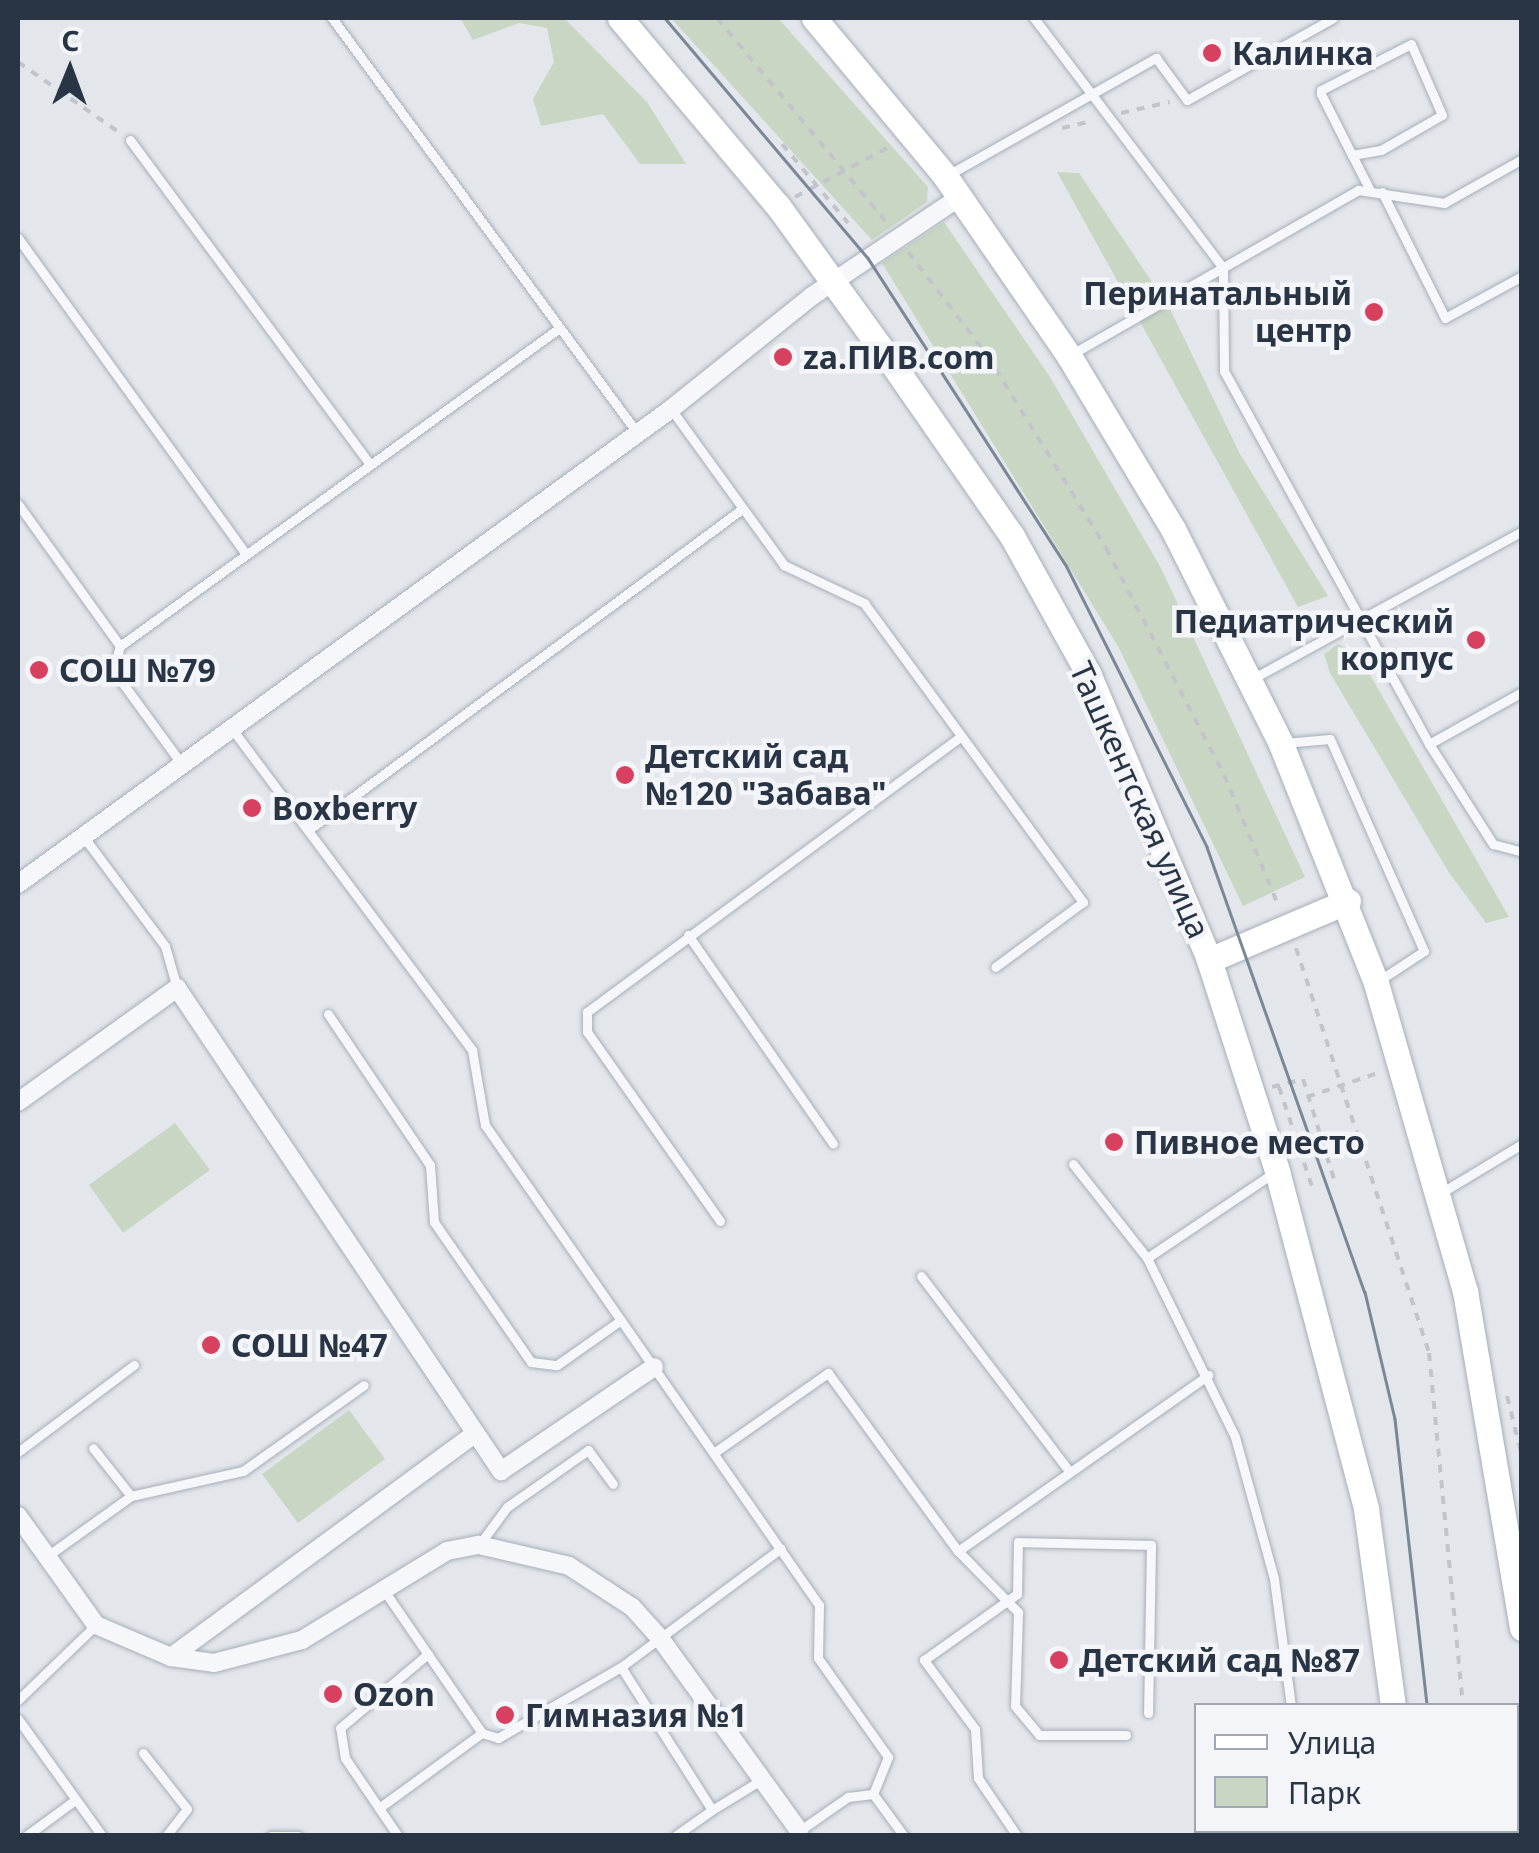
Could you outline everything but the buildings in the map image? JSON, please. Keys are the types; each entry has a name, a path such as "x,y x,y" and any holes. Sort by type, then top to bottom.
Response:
{"main road":[{"name":"Ташкентская улица","path":"620,18 833,282 1031,570 1102,704 1210,960 1278,1171 1366,1509 1393,1703"},
{"path":"814,18 953,187 1069,356 1251,680 1282,744 1348,901 1402,1066 1489,1404 1519,1572 1522,1628"},
{"path":"1210,960 1348,901"}],"street":[{"path":"18,884 638,434 833,282 898,238 953,187"},
{"path":"18,1102 177,988 501,1471 654,1367"},
{"path":"171,1657 475,1434"},
{"path":"20,1525 96,1624 171,1657 258,1658 447,1550 479,1545 569,1566 632,1607 660,1638 799,1831"}],"lane":[{"path":"332,18 638,434"},
{"path":"1034,18 1088,95 1223,268 1224,371 1429,744 1493,844 1522,852"},
{"path":"953,187 1088,95 1156,58 1187,100 1333,18"},
{"path":"1352,155 1382,150 1442,115 1410,44 1322,90 1352,155 1369,188 1444,203 1522,159"},
{"path":"130,140 369,463"},
{"path":"1069,356 1369,188"},
{"path":"1382,192 1445,318 1522,276"},
{"path":"18,238 246,554"},
{"path":"182,763 113,670 120,646 558,329"},
{"path":"671,409 784,565 864,603 1082,902 995,967"},
{"path":"18,504 120,646"},
{"path":"311,828 742,510"},
{"path":"1251,680 1360,614 1522,531"},
{"path":"1429,744 1522,692"},
{"path":"230,727 311,828 472,1050 485,1125 819,1606 818,1658 888,1756 874,1794"},
{"path":"720,1221 587,1032 597,997 960,736"},
{"path":"1282,744 1330,739 1424,951 1376,983"},
{"path":"82,836 165,946 177,988"},
{"path":"688,935 833,1144"},
{"path":"328,1014 430,1165 434,1222 531,1362 557,1365 622,1320"},
{"path":"1437,1196 1522,1144"},
{"path":"1073,1164 1147,1258 1208,1374 1270,1562 1291,1703"},
{"path":"1147,1258 1278,1171"},
{"path":"922,1276 1070,1472"},
{"path":"18,1452 134,1365"},
{"path":"714,1452 828,1373 958,1552 1018,1612 1015,1706 1039,1736 1126,1735"},
{"path":"958,1552 1208,1374"},
{"path":"46,1557 131,1496 242,1472 364,1384"},
{"path":"93,1448 131,1496"},
{"path":"479,1545 507,1507 588,1450 613,1484"},
{"path":"1017,1836 978,1778 975,1729 924,1660 1017,1594 1018,1542 1152,1545 1148,1713"},
{"path":"379,1808 482,1733 513,1733 621,1667 781,1548"},
{"path":"382,1587 482,1733"},
{"path":"18,1700 96,1624"},
{"path":"398,1836 345,1758 340,1728 428,1654"},
{"path":"621,1667 712,1810"},
{"path":"18,1720 72,1804 102,1836"},
{"path":"142,1753 187,1809 166,1836"},
{"path":"675,1836 762,1779"},
{"path":"799,1831 848,1797 874,1794"},
{"path":"874,1794 904,1836"},
{"path":"26,1836 72,1804"},
{"path":"271,1836 298,1836"}],"path":[{"path":"717,18 848,170 987,355 1106,548 1224,776 1288,926 1429,1352 1462,1703"},
{"path":"18,62 130,140"},
{"path":"1052,131 1176,100"},
{"path":"782,144 848,223"},
{"path":"790,199 892,145"},
{"path":"1307,1097 1402,1066"},
{"path":"1312,1187 1278,1085 1302,1079 1334,1178"}],"green space":[{"path":"460,18 564,18 647,102 686,164 640,164 603,114 541,126 533,99 554,62 547,28 519,23 473,40"},
{"path":"671,18 778,18 928,187 927,202 872,240"},
{"path":"1057,172 1079,173 1170,309 1240,454 1328,596 1298,607"},
{"path":"944,222 1050,377 1161,568 1305,877 1243,906 1119,648 882,263"},
{"path":"1338,644 1357,652 1509,917 1486,923 1448,871 1330,673 1324,654"},
{"path":"175,1123 210,1170 123,1233 89,1185"},
{"path":"349,1410 385,1459 298,1523 262,1474"}],"tram line":[{"path":"665,18 868,258 1066,565 1207,847 1365,1292 1395,1419 1427,1703"}],"place":[{"name":"Калинка","path":"1212,53"},
{"name":"Перинатальный центр","path":"1374,312"},
{"name":"za.ПИВ.com","path":"783,357"},
{"name":"Педиатрический корпус","path":"1476,640"},
{"name":"СОШ №79","path":"39,670"},
{"name":"Детский сад №120 \"Забава\"","path":"625,775"},
{"name":"Boxberry","path":"252,808"},
{"name":"Пивное место","path":"1114,1142"},
{"name":"СОШ №47","path":"211,1345"},
{"name":"Детский сад №87","path":"1059,1660"},
{"name":"Ozon","path":"333,1694"},
{"name":"Гимназия №1","path":"505,1715"}]}
